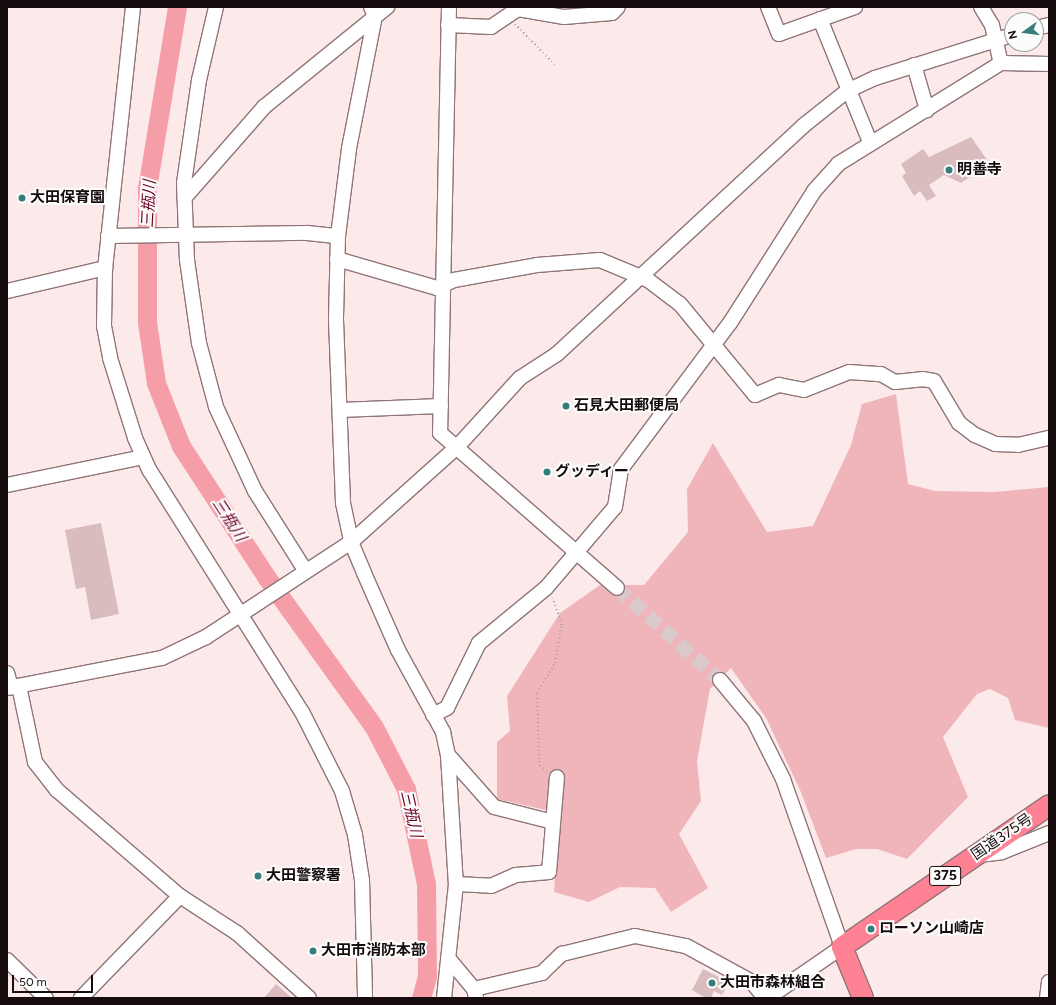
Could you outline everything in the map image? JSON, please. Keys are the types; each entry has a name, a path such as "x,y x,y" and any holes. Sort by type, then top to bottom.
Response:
{"highway":[{"name":"国道375号","path":"842,947 1049,805"},
{"path":"842,947 863,998"}],"street":[{"path":"133,7 112,236 105,268 104,326 110,358 143,457 302,712 342,791 355,835 362,880 365,998"},
{"path":"216,7 199,80 184,183 185,197 179,235 199,343 216,407 255,491 305,570"},
{"path":"185,197 264,106 373,12 387,7"},
{"path":"449,7 445,283 440,433 579,552 616,588"},
{"path":"448,25 491,28 518,9 572,17 612,13 618,7"},
{"path":"768,7 779,34 855,7"},
{"path":"981,7 992,25 994,40 1001,63"},
{"path":"373,12 349,149 338,236 337,259 343,503 352,542 395,643 442,732 448,755 456,884 444,998"},
{"path":"820,19 847,91 870,142"},
{"path":"12,687 162,658 206,637 305,570 352,542 457,447 520,378 557,354 803,126 847,91 914,65 1004,37"},
{"path":"432,715 447,708 479,643 546,588 579,552 615,507 621,469 714,344 814,191 838,164 870,142 927,110 1001,63 1049,64"},
{"path":"914,65 927,110"},
{"path":"112,236 338,236"},
{"path":"337,259 437,288 445,283 537,265 600,260 640,277 680,304 755,395 779,385 804,390 849,372 881,374 895,382 922,379 934,382 959,423 982,438 995,444 1018,445 1049,438"},
{"path":"7,291 105,268"},
{"path":"340,410 441,406"},
{"path":"7,485 143,457"},
{"path":"7,673 35,762 89,821 180,896 237,933 309,998"},
{"path":"448,958 475,994 542,973 562,954 635,936 686,946 752,982 766,998 842,947 783,778 754,721 720,680"},
{"path":"448,755 494,807 553,822"},
{"path":"456,884 491,886 516,875 549,872 557,777"},
{"path":"974,856 1002,852 1049,832"},
{"path":"81,998 180,896"},
{"path":"7,960 46,998"},
{"path":"1047,998 1049,982"}],"path":[{"path":"508,16 555,65"},
{"path":"546,588 556,604 562,625 556,663 537,693 539,759 540,766 557,777"}],"shaded area":[{"path":"896,394 908,484 935,491 995,492 1049,487 1049,728 1015,720 1008,698 990,689 977,694 943,737 968,797 907,859 877,849 856,849 826,858 800,790 766,718 731,668 710,689 697,761 701,801 679,834 708,888 671,912 655,888 620,887 589,902 554,892 559,813 497,799 497,742 510,731 507,696 560,613 600,585 644,585 688,532 687,489 713,443 767,532 813,526 851,445 862,404"}],"building":[{"name":"明善寺","path":"971,137 990,164 961,183 944,175 929,185 936,196 927,201 920,191 914,196 902,176 906,173 901,164 923,149 929,157"},
{"path":"101,523 119,614 91,620 85,587 76,589 65,530"},
{"name":"大田市森林組合","path":"703,969 729,982 722,995 714,991 711,998 706,998 692,990"},
{"path":"276,984 292,998 264,998"}],"waterway":[{"name":"三瓶川","path":"177,7 147,189 147,322 156,383 181,446 267,578 374,727 406,789 426,884 427,976 421,998"}],"tunnel":[{"path":"617,588 720,680"}],"place":[{"name":"明善寺","path":"949,170"},
{"name":"大田保育園","path":"22,198"},
{"name":"石見大田郵便局","path":"566,406"},
{"name":"グッディー","path":"547,472"},
{"name":"大田警察署","path":"258,876"},
{"name":"ローソン山崎店","path":"871,929"},
{"name":"大田市消防本部","path":"313,951"},
{"name":"大田市森林組合","path":"712,983"}]}
